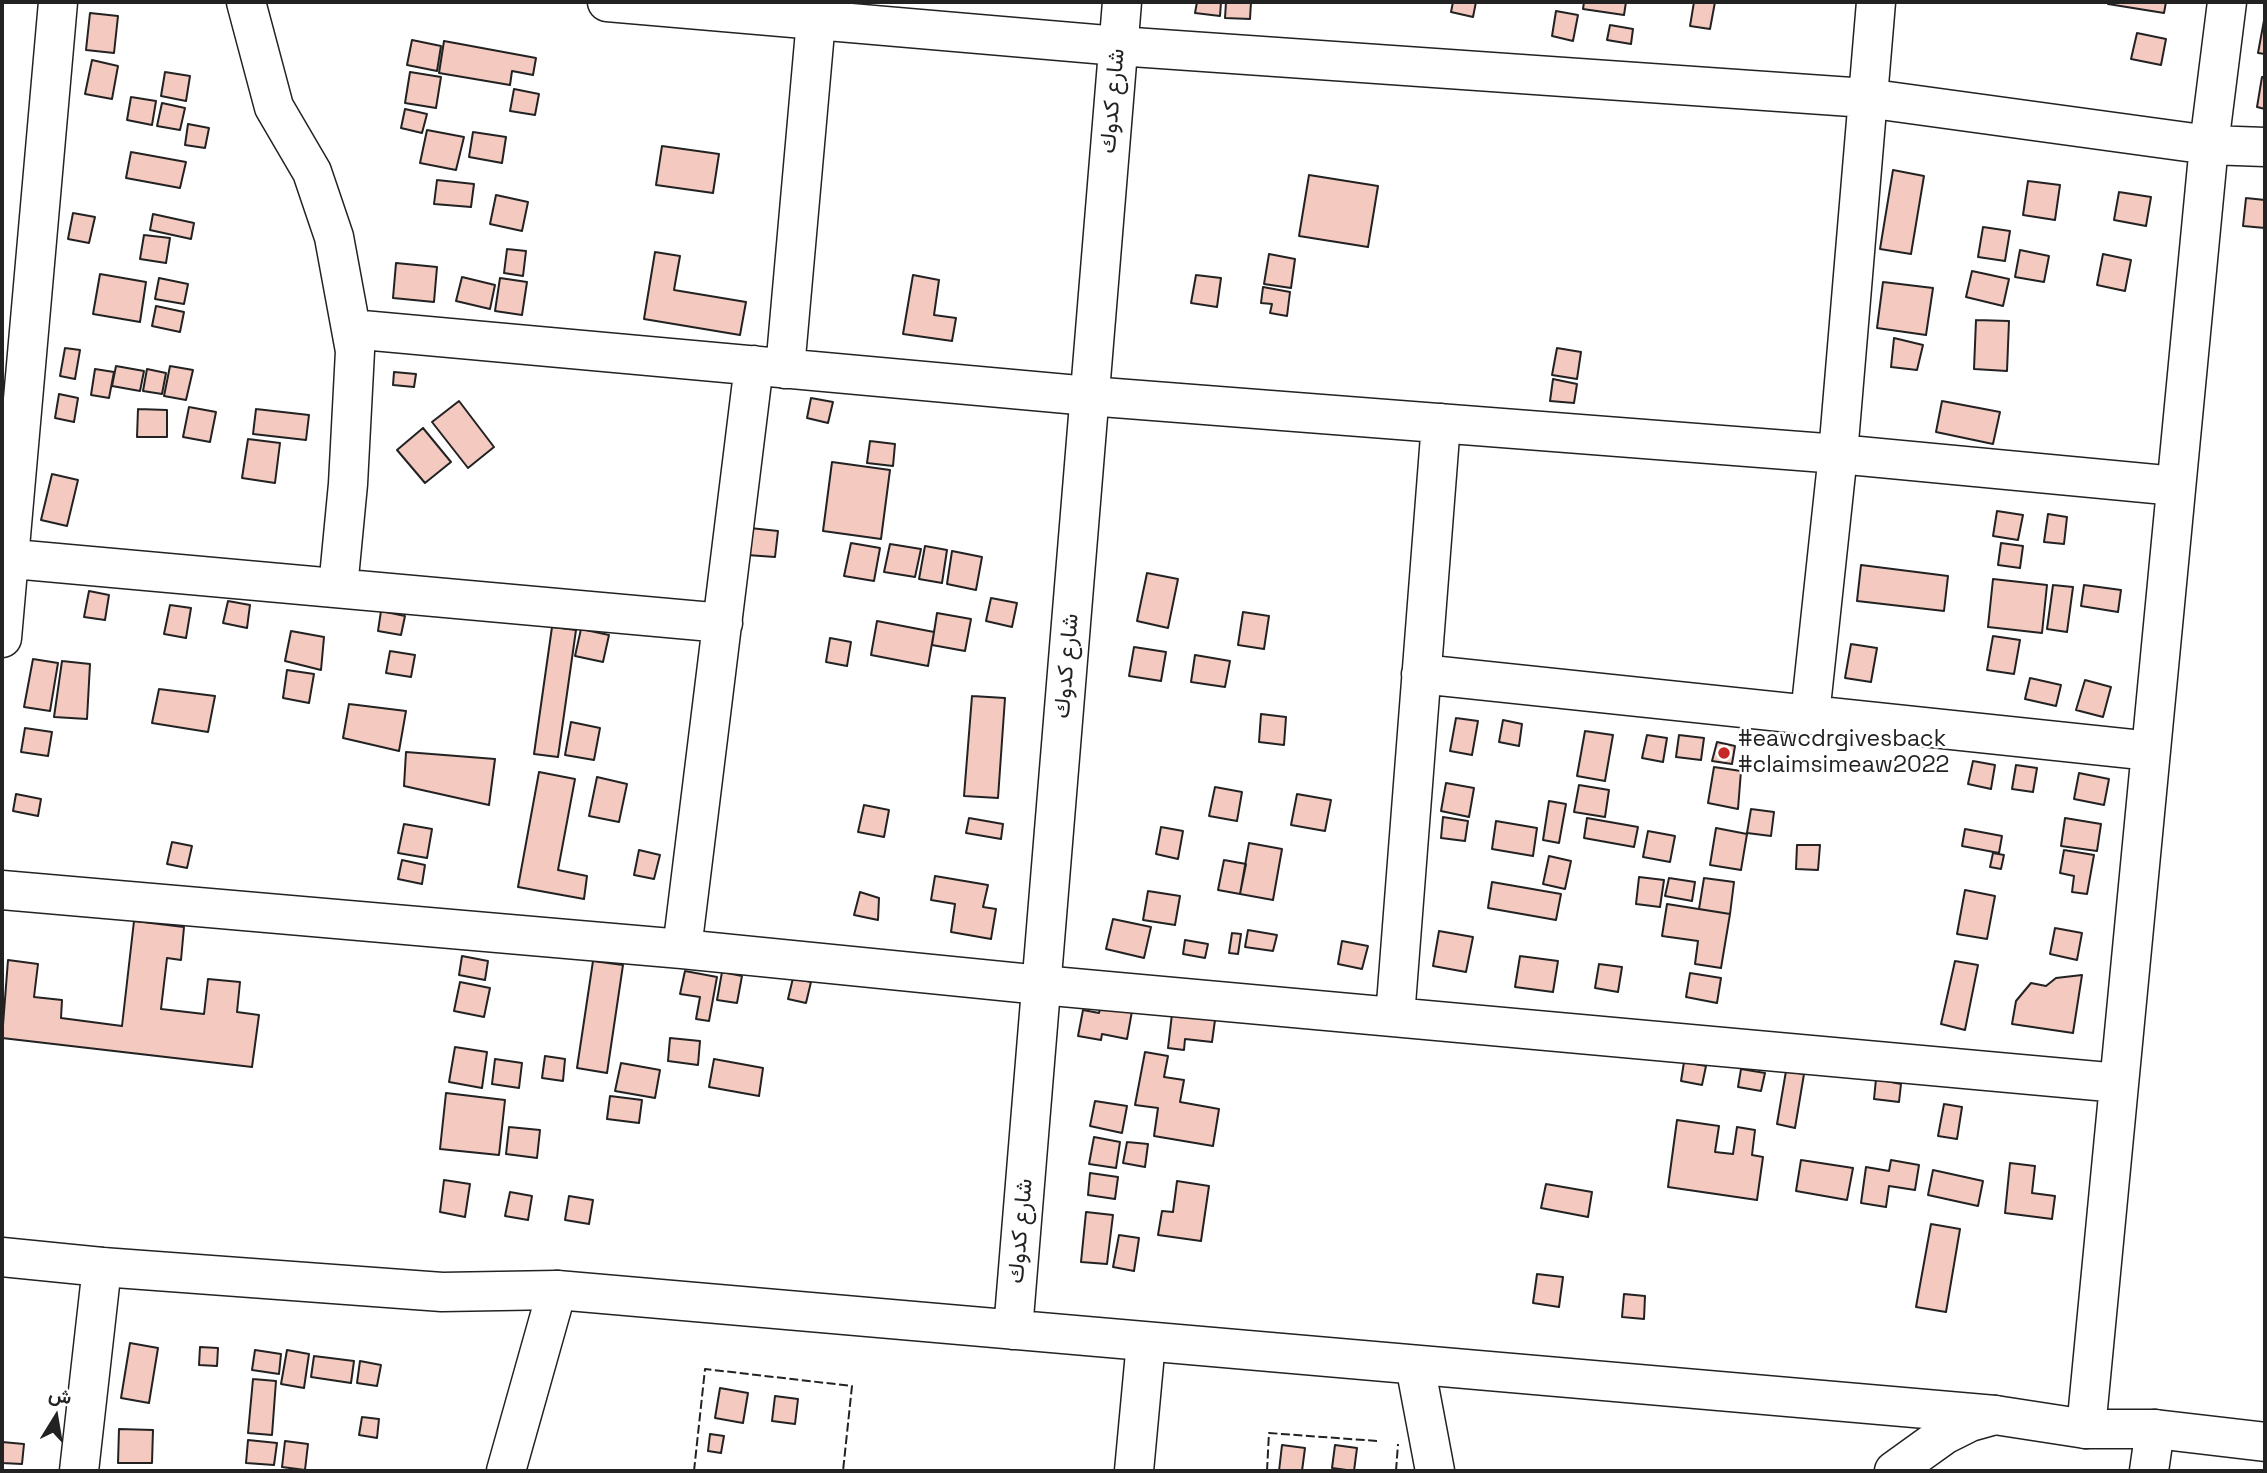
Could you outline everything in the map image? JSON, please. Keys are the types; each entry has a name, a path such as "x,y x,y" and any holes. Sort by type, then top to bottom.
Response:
{"street":[{"path":"2,638 17,305 58,2"},
{"path":"246,2 274,107 312,172 334,237 355,351 348,484 338,588"},
{"path":"607,2 1118,46 1866,97 2209,145 2265,147"},
{"name":"شارع كدوك","path":"1013,1330 1122,2"},
{"path":"1810,715 1838,454 1876,2"},
{"path":"2086,1429 2209,145 2227,2"},
{"path":"682,949 723,623 769,367 816,20"},
{"path":"351,330 1089,396 1838,454 2176,486"},
{"path":"1395,1017 1441,423"},
{"path":"6,558 723,623"},
{"path":"1421,674 2151,751"},
{"path":"2,890 682,949 1041,985 2119,1083"},
{"path":"2,1257 442,1292 557,1290 1995,1415 2086,1429 2155,1429 2265,1442"},
{"path":"79,1471 102,1267"},
{"path":"506,1471 557,1290"},
{"path":"1134,1471 1146,1342"},
{"path":"1415,1365 1435,1471"},
{"path":"1894,1471 1944,1436 1970,1422 1995,1415"},
{"path":"2149,1471 2155,1429"}],"building":[{"path":"1197,2 1221,2 1220,16 1195,13"},
{"path":"1226,2 1251,2 1250,19 1225,18"},
{"path":"1453,2 1476,2 1473,17 1451,12"},
{"path":"1584,2 1626,2 1624,15 1583,9"},
{"path":"1694,2 1715,2 1710,29 1690,26"},
{"path":"2108,2 2166,2 2164,13"},
{"path":"1556,11 1578,15 1573,41 1552,36"},
{"path":"90,13 118,16 114,53 86,50"},
{"path":"2265,15 2265,54 2258,53"},
{"path":"1610,25 1633,29 1631,44 1607,40"},
{"path":"2137,33 2166,39 2161,65 2131,59"},
{"path":"412,40 441,46 437,71 407,65"},
{"path":"444,41 536,58 533,75 512,71 510,85 439,73"},
{"path":"92,60 118,66 112,99 85,94"},
{"path":"165,72 190,76 186,101 161,96"},
{"path":"410,72 441,77 436,108 405,103"},
{"path":"2262,77 2265,77 2265,109 2257,107"},
{"path":"514,89 539,94 535,115 510,111"},
{"path":"131,97 156,101 152,125 127,120"},
{"path":"162,103 185,108 180,130 157,126"},
{"path":"405,109 427,114 422,133 401,128"},
{"path":"188,124 209,128 205,148 185,145"},
{"path":"427,130 464,137 456,170 420,163"},
{"path":"473,132 506,137 502,163 469,157"},
{"path":"662,146 719,154 713,193 656,185"},
{"path":"131,152 186,162 180,188 126,178"},
{"path":"1893,170 1924,176 1911,254 1880,249"},
{"path":"1309,175 1378,186 1368,247 1299,236"},
{"path":"437,180 474,184 471,207 434,204"},
{"path":"2028,181 2060,185 2055,220 2023,215"},
{"path":"2119,192 2151,197 2146,226 2114,220"},
{"path":"496,195 528,202 522,231 490,224"},
{"path":"2246,198 2265,200 2265,228 2243,226"},
{"path":"73,213 95,217 89,243 68,239"},
{"path":"153,214 194,223 191,239 150,230"},
{"path":"1983,227 2010,231 2005,261 1978,257"},
{"path":"144,235 170,238 166,263 140,259"},
{"path":"507,249 526,251 523,276 504,273"},
{"path":"2020,250 2049,256 2044,282 2015,277"},
{"path":"655,252 680,256 674,290 746,302 740,335 644,319"},
{"path":"1269,254 1295,259 1291,288 1264,284"},
{"path":"2103,254 2131,260 2125,291 2097,285"},
{"path":"396,263 437,267 434,302 393,298"},
{"path":"1972,271 2009,279 2003,306 1966,297"},
{"path":"100,274 146,282 140,322 93,314"},
{"path":"913,275 939,280 934,315 956,318 952,341 903,334"},
{"path":"1196,275 1221,278 1217,307 1191,303"},
{"path":"462,277 495,285 490,309 456,301"},
{"path":"159,278 188,284 184,304 155,299"},
{"path":"500,278 527,282 522,315 495,311"},
{"path":"1883,282 1933,288 1926,335 1877,328"},
{"path":"1263,287 1290,292 1287,316 1270,313 1272,304 1261,303"},
{"path":"156,306 184,312 180,332 152,326"},
{"path":"1976,320 2009,321 2007,371 1974,369"},
{"path":"1894,338 1923,345 1917,370 1891,367"},
{"path":"65,348 80,350 75,379 60,376"},
{"path":"1557,348 1581,352 1577,379 1552,375"},
{"path":"116,366 144,371 140,391 112,386"},
{"path":"170,366 193,370 186,400 164,396"},
{"path":"95,369 114,372 109,398 91,395"},
{"path":"147,369 166,373 162,394 143,391"},
{"path":"394,372 416,374 414,387 393,385"},
{"path":"1553,379 1577,384 1574,403 1550,401"},
{"path":"59,394 78,398 74,422 55,418"},
{"path":"811,398 833,402 828,423 807,418"},
{"path":"459,401 494,447 468,468 432,422"},
{"path":"1942,401 2000,412 1993,444 1936,432"},
{"path":"189,407 216,412 210,442 183,437"},
{"path":"138,409 167,410 167,437 137,437"},
{"path":"256,409 309,415 306,440 253,434"},
{"path":"423,428 451,462 425,483 397,450"},
{"path":"248,439 280,443 275,483 242,478"},
{"path":"870,441 895,444 893,466 867,463"},
{"path":"832,462 890,470 881,539 823,531"},
{"path":"52,474 78,480 67,526 41,520"},
{"path":"1997,511 2023,515 2018,540 1993,536"},
{"path":"2048,514 2067,517 2064,544 2044,542"},
{"path":"750,528 778,531 775,557 747,555"},
{"path":"851,543 880,548 874,581 844,576"},
{"path":"2001,543 2023,546 2020,568 1998,565"},
{"path":"890,544 921,549 915,577 884,572"},
{"path":"925,546 947,550 942,583 919,579"},
{"path":"952,551 982,557 976,590 947,584"},
{"path":"1861,565 1948,576 1944,611 1857,601"},
{"path":"1147,573 1178,579 1168,628 1137,621"},
{"path":"1993,579 2047,585 2042,633 1988,627"},
{"path":"2053,585 2073,587 2067,632 2047,629"},
{"path":"2084,585 2121,590 2118,612 2081,606"},
{"path":"89,591 109,595 105,620 84,617"},
{"path":"991,598 1017,603 1012,627 986,621"},
{"path":"228,601 250,605 247,628 223,623"},
{"path":"170,605 191,608 186,638 164,634"},
{"path":"381,611 405,616 401,635 378,631"},
{"path":"1243,612 1269,616 1264,649 1238,645"},
{"path":"937,613 971,619 965,651 932,645"},
{"path":"877,621 934,632 928,666 871,655"},
{"path":"552,627 576,630 558,757 534,754"},
{"path":"581,629 609,635 603,662 575,656"},
{"path":"291,631 324,637 321,670 285,661"},
{"path":"1993,636 2020,640 2014,674 1987,670"},
{"path":"830,638 851,642 847,666 826,662"},
{"path":"1851,644 1877,648 1871,682 1845,678"},
{"path":"1134,647 1166,652 1161,681 1129,676"},
{"path":"390,651 415,655 411,677 386,673"},
{"path":"1195,655 1230,661 1225,687 1191,682"},
{"path":"33,659 58,663 50,711 24,707"},
{"path":"62,661 90,664 87,719 54,717"},
{"path":"287,670 314,674 309,703 283,698"},
{"path":"2030,678 2061,685 2056,706 2025,699"},
{"path":"2085,680 2111,687 2103,717 2076,710"},
{"path":"159,689 215,696 208,732 152,723"},
{"path":"972,696 1005,698 998,798 964,796"},
{"path":"349,704 406,711 399,751 343,738"},
{"path":"1261,714 1286,717 1284,745 1259,742"},
{"path":"1456,718 1478,721 1472,755 1450,751"},
{"path":"1503,720 1522,724 1519,746 1499,742"},
{"path":"571,722 600,728 594,760 565,755"},
{"path":"25,728 52,732 48,756 21,752"},
{"path":"1585,731 1613,735 1605,781 1577,776"},
{"path":"1647,735 1667,738 1663,762 1642,758"},
{"path":"1679,735 1704,738 1701,760 1676,757"},
{"name":"#eawcdrgivesback #claimsimeaw2022","path":"1717,742 1735,746 1732,764 1712,761"},
{"path":"406,752 495,759 489,805 404,786"},
{"path":"1973,761 1995,765 1991,789 1968,784"},
{"path":"2016,765 2037,768 2033,792 2012,789"},
{"path":"1714,767 1741,771 1738,809 1708,803"},
{"path":"539,772 575,779 558,870 587,876 584,899 518,887"},
{"path":"2079,773 2109,779 2104,805 2074,799"},
{"path":"597,777 627,784 619,822 589,816"},
{"path":"1446,783 1474,788 1469,817 1441,811"},
{"path":"1579,785 1609,790 1605,817 1574,812"},
{"path":"1215,787 1242,792 1237,821 1209,816"},
{"path":"16,794 41,799 38,816 13,811"},
{"path":"1297,794 1331,800 1325,831 1291,825"},
{"path":"1549,801 1566,804 1559,843 1543,840"},
{"path":"864,805 889,810 884,837 858,832"},
{"path":"1751,809 1774,812 1771,836 1747,833"},
{"path":"1443,817 1468,821 1465,841 1441,838"},
{"path":"969,818 1003,824 1001,839 966,833"},
{"path":"1587,818 1638,827 1634,847 1584,838"},
{"path":"2065,818 2101,824 2097,851 2061,846"},
{"path":"1496,821 1537,828 1533,856 1492,849"},
{"path":"404,824 432,829 427,858 398,853"},
{"path":"1161,827 1183,831 1178,859 1156,854"},
{"path":"1716,828 1747,834 1741,870 1710,865"},
{"path":"1965,829 2002,836 1999,853 1962,846"},
{"path":"1648,831 1675,836 1670,862 1643,857"},
{"path":"172,842 192,846 187,868 167,864"},
{"path":"1249,843 1282,849 1273,900 1240,894"},
{"path":"1797,845 1820,845 1818,870 1796,869"},
{"path":"639,850 660,855 654,879 634,875"},
{"path":"2064,850 2094,855 2087,894 2072,892 2074,876 2060,873"},
{"path":"1993,853 2004,855 2001,869 1990,867"},
{"path":"1549,856 1571,861 1565,889 1543,884"},
{"path":"402,860 425,865 422,884 398,879"},
{"path":"1224,860 1246,864 1240,894 1218,890"},
{"path":"935,876 988,885 983,907 996,909 991,939 951,932 955,904 931,900"},
{"path":"1639,877 1664,880 1660,907 1636,904"},
{"path":"1669,878 1695,882 1692,901 1665,896"},
{"path":"1704,878 1734,882 1730,914 1699,909"},
{"path":"1492,882 1561,894 1556,920 1488,908"},
{"path":"1965,890 1995,896 1987,939 1957,934"},
{"path":"1148,891 1180,896 1175,925 1143,920"},
{"path":"860,892 879,898 878,920 854,915"},
{"path":"1667,904 1730,914 1721,968 1695,964 1698,941 1662,936"},
{"path":"1113,919 1151,927 1144,958 1106,949"},
{"path":"134,921 184,927 181,960 167,958 161,1009 204,1014 208,979 240,982 237,1012 259,1015 252,1067 2,1038 8,960 38,964 34,997 62,1000 61,1018 122,1026"},
{"path":"2055,928 2082,933 2077,960 2050,954"},
{"path":"1248,930 1277,935 1273,951 1245,947"},
{"path":"1439,931 1473,937 1466,972 1433,966"},
{"path":"1232,933 1241,934 1238,954 1229,953"},
{"path":"1185,940 1208,944 1205,958 1183,954"},
{"path":"1342,941 1368,946 1362,969 1338,964"},
{"path":"462,956 488,961 485,980 459,975"},
{"path":"1520,956 1558,961 1553,992 1515,987"},
{"path":"593,961 623,965 607,1073 577,1068"},
{"path":"1955,961 1978,965 1965,1030 1941,1024"},
{"path":"1599,964 1622,967 1618,992 1595,988"},
{"path":"685,971 717,977 709,1021 696,1019 700,997 680,994"},
{"path":"722,972 742,976 737,1003 717,1000"},
{"path":"1690,973 1721,978 1717,1003 1686,997"},
{"path":"2082,975 2073,1033 2012,1024 2016,1001 2031,983 2046,986 2056,978"},
{"path":"793,978 811,982 806,1003 788,999"},
{"path":"460,982 490,988 484,1017 454,1011"},
{"path":"1101,1005 1132,1011 1127,1039 1102,1034 1101,1040 1078,1036 1083,1010 1099,1013"},
{"path":"1172,1014 1215,1020 1212,1042 1185,1039 1184,1050 1168,1048"},
{"path":"670,1038 700,1041 698,1065 668,1061"},
{"path":"455,1047 487,1052 482,1088 449,1082"},
{"path":"1145,1052 1168,1056 1164,1077 1184,1080 1180,1102 1219,1109 1213,1146 1154,1136 1158,1108 1135,1105"},
{"path":"545,1056 565,1059 563,1081 542,1078"},
{"path":"495,1059 522,1063 519,1088 492,1084"},
{"path":"714,1059 763,1068 759,1096 709,1087"},
{"path":"1684,1062 1706,1066 1702,1085 1681,1081"},
{"path":"621,1063 660,1070 655,1098 615,1091"},
{"path":"1741,1069 1765,1073 1761,1091 1738,1087"},
{"path":"1786,1071 1804,1074 1795,1128 1777,1124"},
{"path":"1876,1079 1901,1084 1899,1102 1874,1099"},
{"path":"446,1093 505,1100 499,1155 440,1149"},
{"path":"610,1096 642,1100 639,1123 607,1119"},
{"path":"1095,1101 1127,1106 1122,1133 1090,1126"},
{"path":"1944,1104 1962,1107 1957,1139 1938,1136"},
{"path":"1677,1120 1719,1126 1715,1152 1733,1154 1737,1127 1755,1130 1752,1155 1763,1157 1757,1200 1668,1187"},
{"path":"509,1127 540,1130 537,1158 506,1154"},
{"path":"1094,1137 1120,1142 1116,1168 1089,1164"},
{"path":"1127,1142 1148,1144 1145,1167 1123,1163"},
{"path":"1801,1160 1853,1168 1847,1200 1796,1191"},
{"path":"1891,1160 1919,1165 1915,1190 1889,1186 1886,1207 1861,1203 1866,1167 1889,1171"},
{"path":"2010,1163 2035,1166 2032,1193 2055,1196 2052,1219 2005,1213"},
{"path":"1933,1170 1983,1181 1978,1206 1928,1195"},
{"path":"1090,1173 1118,1177 1115,1199 1088,1195"},
{"path":"444,1180 470,1184 465,1217 440,1212"},
{"path":"1177,1181 1209,1186 1201,1241 1158,1235 1162,1211 1173,1212"},
{"path":"1546,1184 1592,1192 1588,1217 1541,1208"},
{"path":"510,1192 532,1196 528,1220 505,1216"},
{"path":"569,1196 593,1200 589,1224 565,1220"},
{"path":"1086,1212 1113,1215 1107,1264 1081,1262"},
{"path":"1931,1224 1960,1229 1946,1312 1916,1307"},
{"path":"1119,1235 1139,1238 1134,1271 1113,1267"},
{"path":"1537,1274 1563,1277 1559,1307 1533,1303"},
{"path":"1624,1294 1645,1296 1644,1319 1622,1317"},
{"path":"130,1343 158,1348 149,1403 121,1398"},
{"path":"200,1347 218,1348 217,1366 199,1365"},
{"path":"255,1350 281,1354 279,1374 252,1370"},
{"path":"287,1350 309,1354 304,1388 281,1384"},
{"path":"314,1356 354,1361 351,1383 311,1377"},
{"path":"360,1361 381,1365 377,1386 357,1383"},
{"path":"253,1379 276,1381 272,1435 248,1433"},
{"path":"720,1388 748,1393 743,1423 715,1418"},
{"path":"775,1396 798,1399 795,1424 772,1421"},
{"path":"362,1417 379,1419 377,1438 359,1435"},
{"path":"119,1429 153,1430 152,1463 118,1463"},
{"path":"710,1434 724,1436 721,1453 708,1451"},
{"path":"248,1440 277,1443 274,1465 246,1463"},
{"path":"285,1441 308,1444 305,1470 282,1467"},
{"path":"2,1442 24,1444 22,1464 2,1463"},
{"path":"1282,1445 1305,1448 1302,1471 1279,1471"},
{"path":"1335,1445 1357,1448 1354,1471 1332,1468"}],"fence":[{"path":"694,1471 705,1369 852,1386 843,1471"},
{"path":"1267,1471 1269,1433 1377,1441"},
{"path":"1396,1471 1398,1444"}],"place":[{"name":"#eawcdrgivesback #claimsimeaw2022","path":"1724,753"}]}
